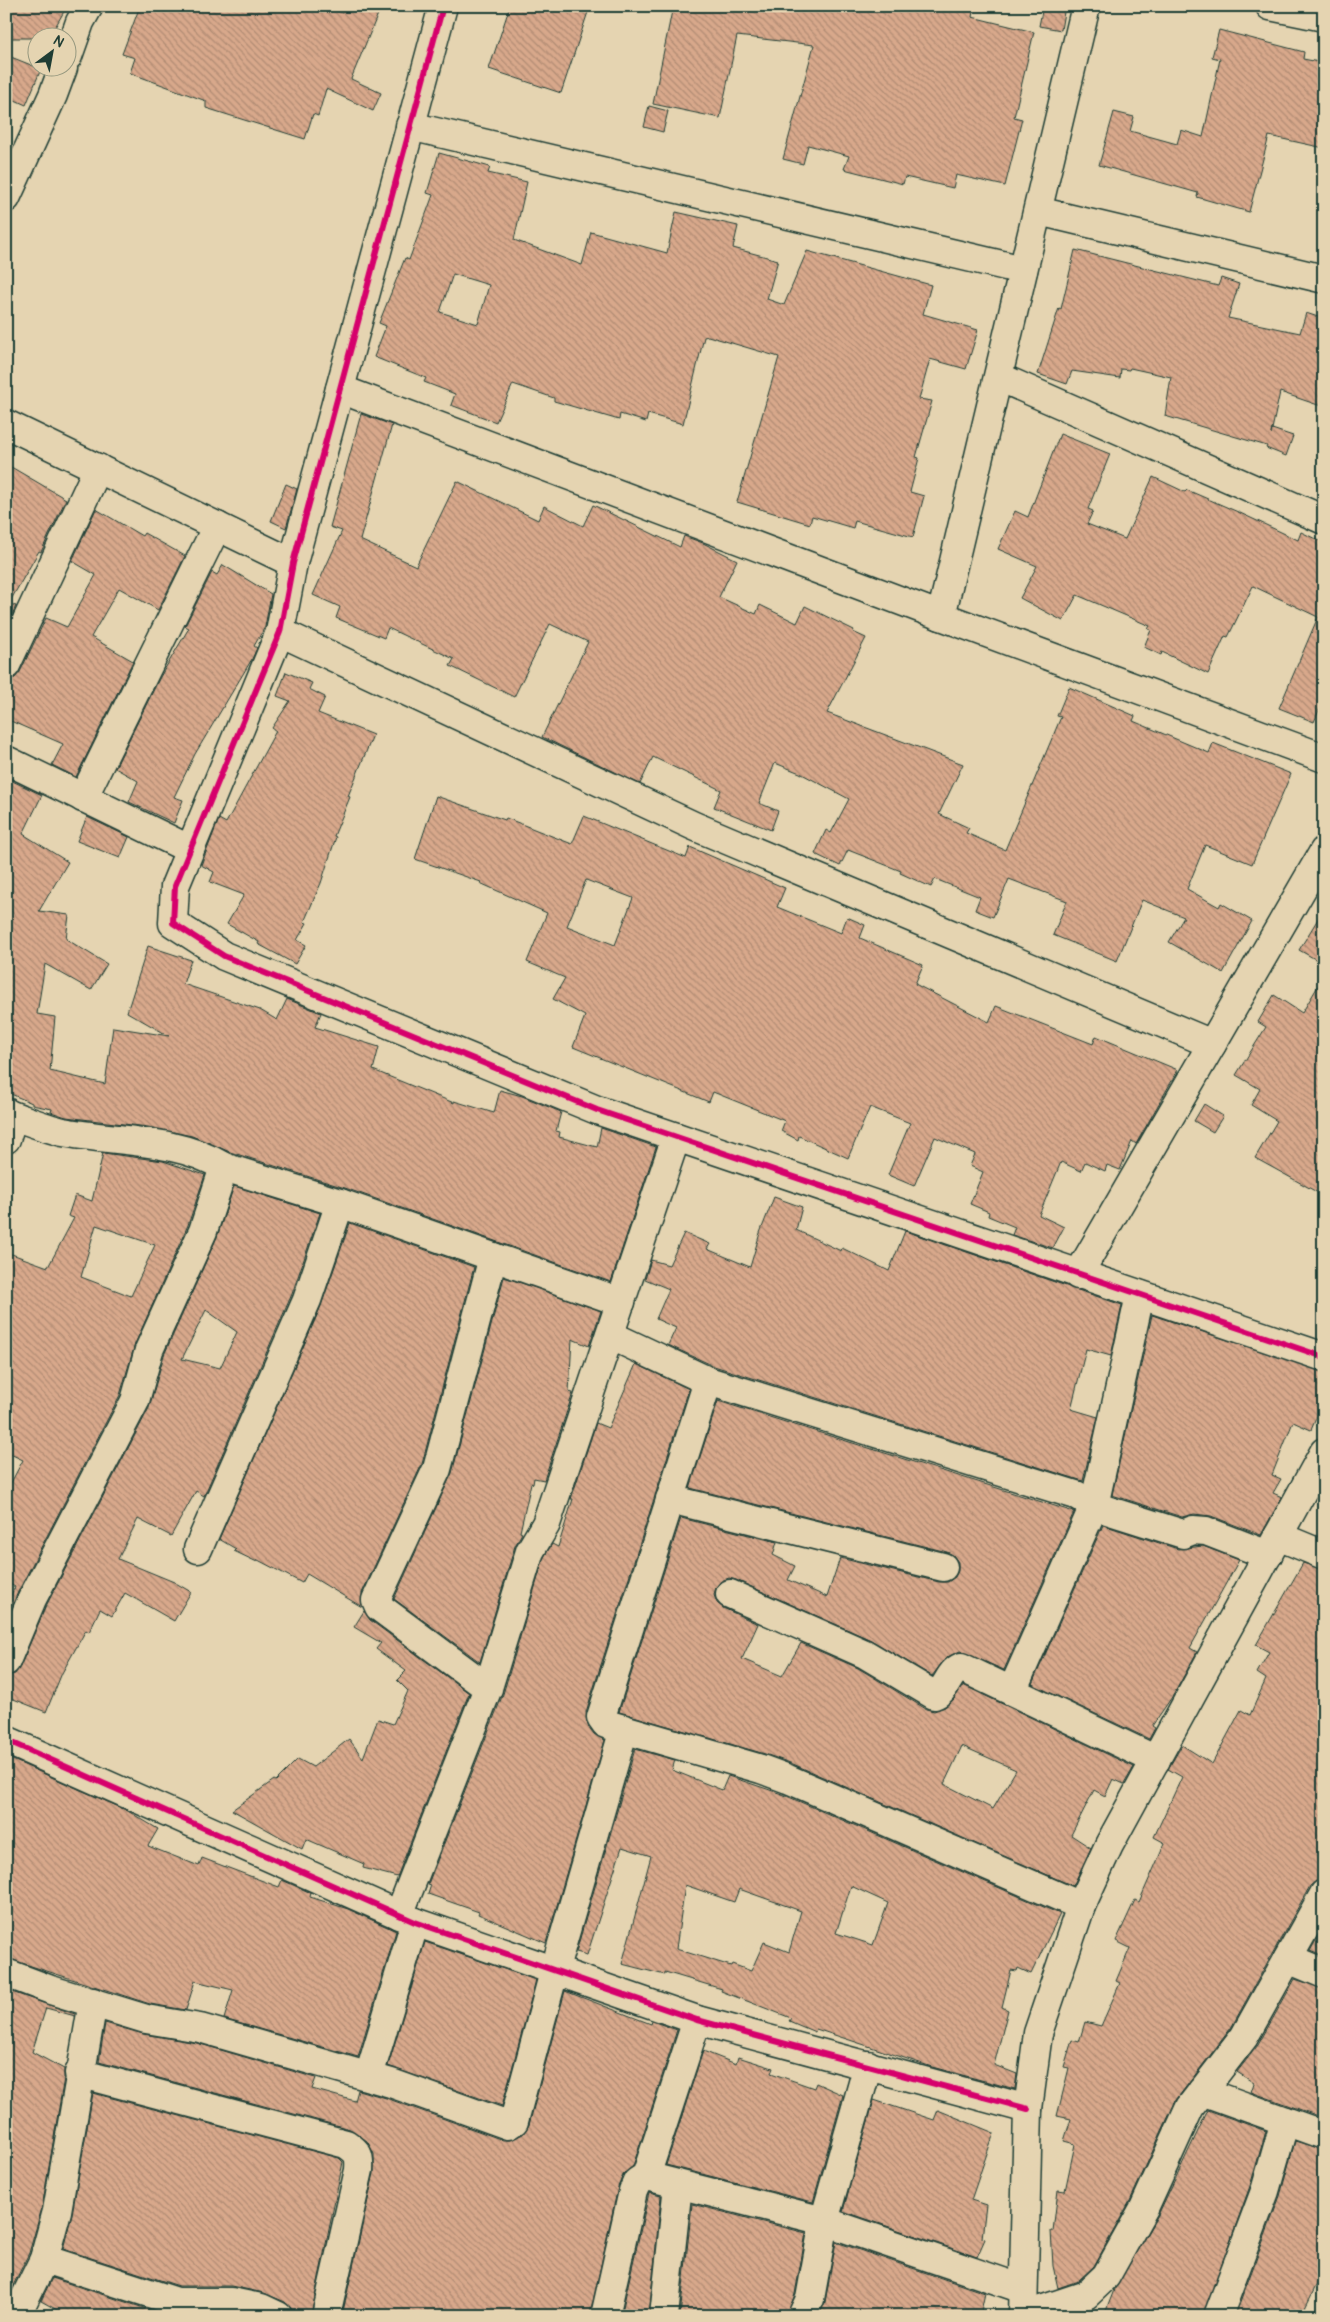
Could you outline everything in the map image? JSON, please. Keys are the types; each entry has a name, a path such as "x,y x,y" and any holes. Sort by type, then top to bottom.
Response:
{"street":[{"path":"78,28 89,6"},
{"path":"443,6 293,563 280,632 175,886 173,923 224,956 597,1110 1324,1357"},
{"path":"941,616 1086,6"},
{"path":"1270,6 1324,17"},
{"path":"6,198 54,95 60,78"},
{"path":"410,126 1023,270"},
{"path":"1038,211 1324,279"},
{"path":"999,377 1324,520"},
{"path":"340,389 941,616 1324,758"},
{"path":"6,424 293,563"},
{"path":"6,665 98,468"},
{"path":"83,798 217,526"},
{"path":"280,632 694,826 1212,1044"},
{"path":"6,760 189,849"},
{"path":"1078,1275 1324,850"},
{"path":"7,1122 184,1150 210,1158 224,1167 340,1203 621,1302"},
{"path":"369,2076 407,1919 488,1688 530,1551 546,1524 676,1137"},
{"path":"6,1662 32,1599 135,1401 150,1350 203,1231 224,1167"},
{"path":"198,1549 306,1300 340,1203"},
{"path":"488,1688 379,1607 376,1600 437,1469 493,1257"},
{"path":"1012,1690 1094,1506 1140,1295"},
{"path":"610,1336 708,1381 1076,1495 1094,1506 1182,1534 1193,1530 1206,1531 1324,1555"},
{"path":"708,1381 601,1716 606,1724 761,1769 1081,1906"},
{"path":"1023,2307 1028,2109 1038,2033 1081,1906 1109,1845 1324,1452"},
{"path":"670,1499 943,1567"},
{"path":"730,1594 864,1654 934,1695 939,1694 953,1673 961,1667 1156,1760"},
{"path":"6,1973 146,2019 200,2028 369,2076 508,2125 511,2124 514,2121 554,1972 624,1729"},
{"path":"6,1740 407,1919 554,1972 696,2020 1028,2109"},
{"path":"646,2176 824,2221 1023,2307 1086,2295 1106,2276 1144,2208 1186,2116 1202,2091 1244,2036 1324,1894"},
{"path":"1288,1959 1324,1974"},
{"path":"16,2316 44,2259 64,2178 79,2073 93,2002"},
{"path":"605,2316 632,2191 637,2182 646,2176 696,2020"},
{"path":"802,2316 810,2300 824,2221 868,2065"},
{"path":"79,2073 346,2144 358,2152 360,2156 359,2170 326,2316"},
{"path":"1202,2091 1324,2136"},
{"path":"1218,2316 1265,2191 1285,2121"},
{"path":"664,2316 678,2185"},
{"path":"44,2259 177,2302 231,2302 261,2308 278,2316"}],"building":[{"path":"6,6 67,6 55,28 28,28 28,38 6,38"},
{"path":"140,6 327,6 342,13 344,6 357,6 378,14 351,79 381,93 373,111 326,89 318,116 313,114 305,139 206,108 206,101 130,73 135,58 122,54"},
{"path":"510,6 590,6 561,93 489,69"},
{"path":"673,6 974,6 972,17 1034,32 1014,117 1022,119 1005,186 956,175 953,188 905,177 903,184 844,169 849,156 808,145 803,164 783,159 814,45 737,36 720,118 653,104"},
{"path":"1043,6 1065,6 1061,30 1039,26"},
{"path":"1219,30 1304,52 1303,59 1324,63 1324,148 1269,136 1249,212 1197,197 1198,193 1099,165 1114,112 1134,117 1130,131 1177,144 1181,130 1203,137 1220,59 1212,57"},
{"path":"6,55 28,64 28,78 37,78 26,105 6,96"},
{"path":"649,106 668,111 663,132 644,127"},
{"path":"439,153 490,167 488,173 527,182 514,240 582,265 591,232 667,253 676,212 738,226 733,248 778,260 767,299 784,305 807,251 931,285 923,314 978,330 966,369 930,359 919,399 932,401 916,457 919,458 910,492 924,496 913,537 855,521 853,528 812,516 810,524 737,502 779,357 708,336 704,337 683,424 648,414 646,422 620,414 619,420 554,401 554,398 513,384 496,422 451,405 455,394 424,382 426,378 374,357 386,326 379,323 405,258 409,260 433,195 427,193","holes":["453,274 489,285 478,324 440,312"]},
{"path":"1075,250 1218,286 1221,278 1239,284 1228,318 1300,333 1306,313 1324,319 1324,353 1318,372 1324,374 1324,407 1280,392 1272,429 1293,436 1286,456 1266,448 1267,446 1165,416 1171,377 1130,368 1129,370 1121,369 1120,378 1072,371 1067,384 1038,374 1059,308 1061,309"},
{"path":"361,414 392,425 360,540 416,566 457,481 538,520 544,506 583,526 593,505 680,547 684,536 703,543 737,560 719,597 756,614 760,605 797,623 805,606 854,630 853,632 866,638 827,713 963,764 939,814 969,828 966,833 1005,850 1061,717 1057,716 1069,687 1135,716 1133,721 1209,753 1213,743 1291,774 1252,864 1205,845 1187,889 1219,907 1221,903 1252,921 1223,973 1169,942 1184,917 1142,900 1117,961 1053,935 1067,901 1009,879 993,917 975,910 980,897 935,879 931,887 900,873 901,871 848,850 840,866 815,854 826,830 831,833 849,799 800,773 775,763 759,803 778,811 771,830 714,807 721,790 653,757 640,784 542,737 588,642 550,624 514,697 450,666 454,659 388,628 384,638 336,618 340,607 313,595 342,531 330,527"},
{"path":"1060,434 1110,454 1088,509 1093,511 1087,524 1125,539 1153,477 1185,492 1187,490 1238,512 1298,540 1301,532 1324,543 1324,699 1314,722 1279,708 1318,617 1253,586 1228,637 1225,636 1208,674 1162,652 1161,655 1144,647 1151,630 1148,629 1150,626 1077,595 1063,621 1020,598 1037,566 998,549 1015,511 1028,517"},
{"path":"6,464 66,499 41,552 39,551 9,603 16,606 6,628"},
{"path":"286,484 297,489 286,528 271,521"},
{"path":"96,509 142,536 144,533 185,556 158,610 119,588 91,637 133,661 76,777 52,765 63,744 6,719 6,680 15,678 20,672 46,618 67,627 96,575 72,561"},
{"path":"223,565 271,594 265,627 254,646 257,648 252,659 195,754 174,797 183,800 174,823 129,802 138,781 115,768 160,677 189,628 185,626 212,572 217,575"},
{"path":"286,672 312,683 309,689 325,697 318,713 373,735 348,796 350,797 334,836 336,837 321,883 304,922 307,923 297,940 306,945 295,964 258,944 259,942 227,924 244,895 210,882 214,872 201,865 219,819 226,823 276,731 272,728 290,701 277,696"},
{"path":"6,778 42,795 23,834 68,862 39,911 69,915 66,939 107,964 91,990 45,964 37,1014 55,1017 50,1071 105,1084 113,1027 169,1036 127,1012 148,946 191,960 183,984 260,1010 277,1020 287,999 321,1013 315,1027 379,1047 373,1070 454,1103 454,1101 494,1113 500,1090 522,1096 561,1112 556,1131 560,1132 559,1137 597,1147 601,1128 656,1147 611,1282 345,1188 230,1152 192,1136 148,1127 66,1117 51,1112 52,1109 32,1105 32,1103 6,1092"},
{"path":"436,796 505,820 506,818 572,844 584,816 686,858 690,847 785,888 777,907 841,933 847,917 865,925 860,938 923,965 915,984 989,1022 996,1006 1093,1044 1096,1036 1178,1070 1136,1144 1132,1141 1120,1170 1107,1165 1105,1171 1085,1162 1081,1171 1061,1162 1039,1215 1064,1227 1053,1248 1012,1235 1015,1227 988,1216 989,1212 970,1204 983,1172 970,1166 975,1154 935,1137 914,1186 888,1175 910,1123 870,1107 848,1158 799,1136 798,1140 781,1131 785,1121 713,1092 709,1102 573,1047 585,1016 553,999 565,978 527,962 547,913 481,882 415,859","holes":["586,880 633,898 615,945 567,926"]},
{"path":"87,817 129,837 120,858 77,841"},
{"path":"1324,909 1324,964 1299,950"},
{"path":"1324,976 1324,1196 1255,1158 1277,1121 1251,1105 1260,1089 1236,1075 1266,1027 1258,1022 1274,995 1302,1013"},
{"path":"1204,1104 1223,1116 1213,1132 1194,1121"},
{"path":"103,1153 163,1161 205,1175 188,1225 135,1344 120,1395 18,1592 6,1620 6,1605 15,1587 6,1582 6,1492 23,1460 6,1452 6,1252 48,1267 74,1218 68,1216 75,1195 92,1201","holes":["96,1225 155,1245 131,1296 81,1277"]},
{"path":"234,1186 320,1213 292,1294 204,1496 196,1491 171,1536 138,1519 118,1559 174,1582 191,1592 174,1621 125,1593 112,1616 100,1609 89,1632 86,1630 62,1673 46,1712 6,1696 6,1676 15,1674 20,1667 46,1606 149,1408 164,1355 217,1237","holes":["206,1310 237,1332 220,1368 182,1359"]},
{"path":"774,1197 802,1207 796,1230 841,1251 842,1248 889,1271 905,1231 1122,1305 1111,1356 1086,1349 1071,1409 1098,1417 1083,1481 714,1366 668,1345 676,1328 656,1319 669,1289 645,1279 651,1260 669,1265 684,1233 710,1244 707,1249 750,1267 760,1233"},
{"path":"350,1223 474,1267 422,1464 362,1593 362,1607 307,1574 302,1583 258,1560 257,1562 234,1551 236,1549 219,1539 321,1306"},
{"path":"504,1277 601,1311 589,1346 572,1339 569,1392 573,1393 544,1480 534,1478 533,1484 531,1483 520,1532 522,1533 515,1546 480,1662 394,1599 452,1473"},
{"path":"1152,1315 1324,1372 1324,1400 1311,1430 1293,1422 1272,1475 1281,1479 1273,1493 1282,1497 1261,1535 1211,1516 1194,1514 1182,1517 1112,1495"},
{"path":"636,1364 689,1389 586,1712 588,1726 594,1734 605,1740 546,1943 478,1914 479,1912 428,1894 431,1885 428,1884 503,1694 544,1557 552,1544 558,1547 573,1499 571,1499 596,1423 608,1428"},
{"path":"718,1401 1074,1512 1004,1670 960,1651 946,1658 932,1676 871,1640 736,1580 729,1578 721,1581 716,1587 714,1595 717,1603 723,1608 758,1624 742,1659 782,1676 801,1643 858,1668 926,1709 934,1711 945,1707 954,1699 963,1685 1134,1767 1124,1784 1113,1779 1105,1796 1094,1790 1071,1835 1091,1848 1073,1886 793,1764 765,1754 619,1712 681,1518 777,1542 773,1555 795,1566 788,1580 827,1597 840,1558 939,1582 948,1582 955,1577 958,1571 958,1562 953,1555 947,1552 690,1488","holes":["962,1746 1016,1770 993,1809 944,1784"]},
{"path":"1103,1525 1178,1549 1203,1546 1239,1560 1190,1648 1197,1652 1174,1694 1152,1726 1155,1728 1149,1739 1032,1684"},
{"path":"1303,1563 1324,1570 1324,1878 1310,1886 1231,2028 1176,2100 1130,2201 1094,2266 1078,2281 1058,2288 1053,2266 1051,2231 1053,2231 1058,2190 1065,2191 1075,2144 1064,2141 1071,2119 1057,2116 1069,2068 1064,2067 1072,2040 1079,2042 1085,2022 1101,2026 1120,1983 1116,1981 1130,1948 1116,1941 1135,1900 1139,1902 1165,1843 1154,1837 1182,1777 1168,1769 1182,1745 1212,1764 1241,1710 1250,1715 1266,1679 1257,1673 1269,1652 1256,1645"},
{"path":"364,1611 370,1620 469,1693 397,1877 363,1868 364,1864 306,1839 302,1849 232,1810 274,1780 276,1781 298,1759 313,1767 349,1739 363,1758 378,1719 393,1724 408,1691 397,1680 406,1671 376,1649 381,1643 354,1627"},
{"path":"635,1749 675,1760 672,1770 722,1790 728,1776 782,1794 1060,1914 1031,1974 1018,1968 1017,1971 1011,1970 1002,2007 1008,2010 994,2065 1017,2074 1015,2089 932,2067 816,2029 815,2032 789,2021 791,2018 721,1991 722,1989 665,1972 665,1975 622,1964 651,1856 622,1847 587,1955 576,1952","holes":["685,1885 734,1902 739,1889 801,1911 789,1952 764,1942 751,1971 676,1949","851,1886 888,1903 873,1945 836,1933"]},
{"path":"6,1757 126,1810 158,1829 148,1846 199,1866 202,1858 279,1887 282,1880 311,1893 310,1897 348,1909 396,1931 358,2057 224,2019 233,1990 195,1981 186,2010 150,2004 6,1958"},
{"path":"1319,1935 1324,1937 1324,1957 1310,1951"},
{"path":"425,1942 536,1980 502,2106 388,2066"},
{"path":"1295,1979 1324,1989 1324,2118 1251,2092 1254,2083 1237,2072 1258,2045"},
{"path":"6,1990 75,2014 75,2016 46,2008 32,2052 64,2069 64,2078 42,2208 29,2253 6,2300"},
{"path":"565,1991 651,2024 652,2021 677,2030 633,2166 623,2175 618,2187 590,2316 342,2316 374,2173 374,2154 367,2141 350,2129 99,2062 105,2023 143,2034 197,2043 316,2078 312,2089 355,2101 358,2090 386,2098 503,2140 510,2140 523,2134 529,2125"},
{"path":"703,2051 736,2064 738,2057 773,2068 771,2073 814,2088 816,2083 843,2095 813,2202 666,2165"},
{"path":"93,2093 339,2158 343,2162 311,2316 293,2316 291,2308 285,2302 264,2293 231,2286 179,2286 63,2249 72,2214"},
{"path":"874,2100 934,2120 938,2110 994,2133 971,2200 986,2205 982,2238 985,2239 977,2257 843,2211"},
{"path":"1208,2110 1266,2131 1250,2186 1203,2316 1104,2316 1114,2290 1158,2215"},
{"path":"1295,2141 1324,2150 1324,2270 1301,2316 1235,2316 1280,2196"},
{"path":"649,2193 661,2196 649,2316 621,2316"},
{"path":"692,2204 806,2233 795,2294 787,2316 680,2316"},
{"path":"836,2242 985,2293 980,2316 819,2316 825,2302"},
{"path":"52,2278 153,2311 152,2316 68,2316 41,2301"}],"cycle path":[{"path":"443,6 293,563 280,632 175,886 173,923 224,956 597,1110 1324,1357"},
{"path":"6,1740 415,1922 697,2020 1028,2109"}]}
